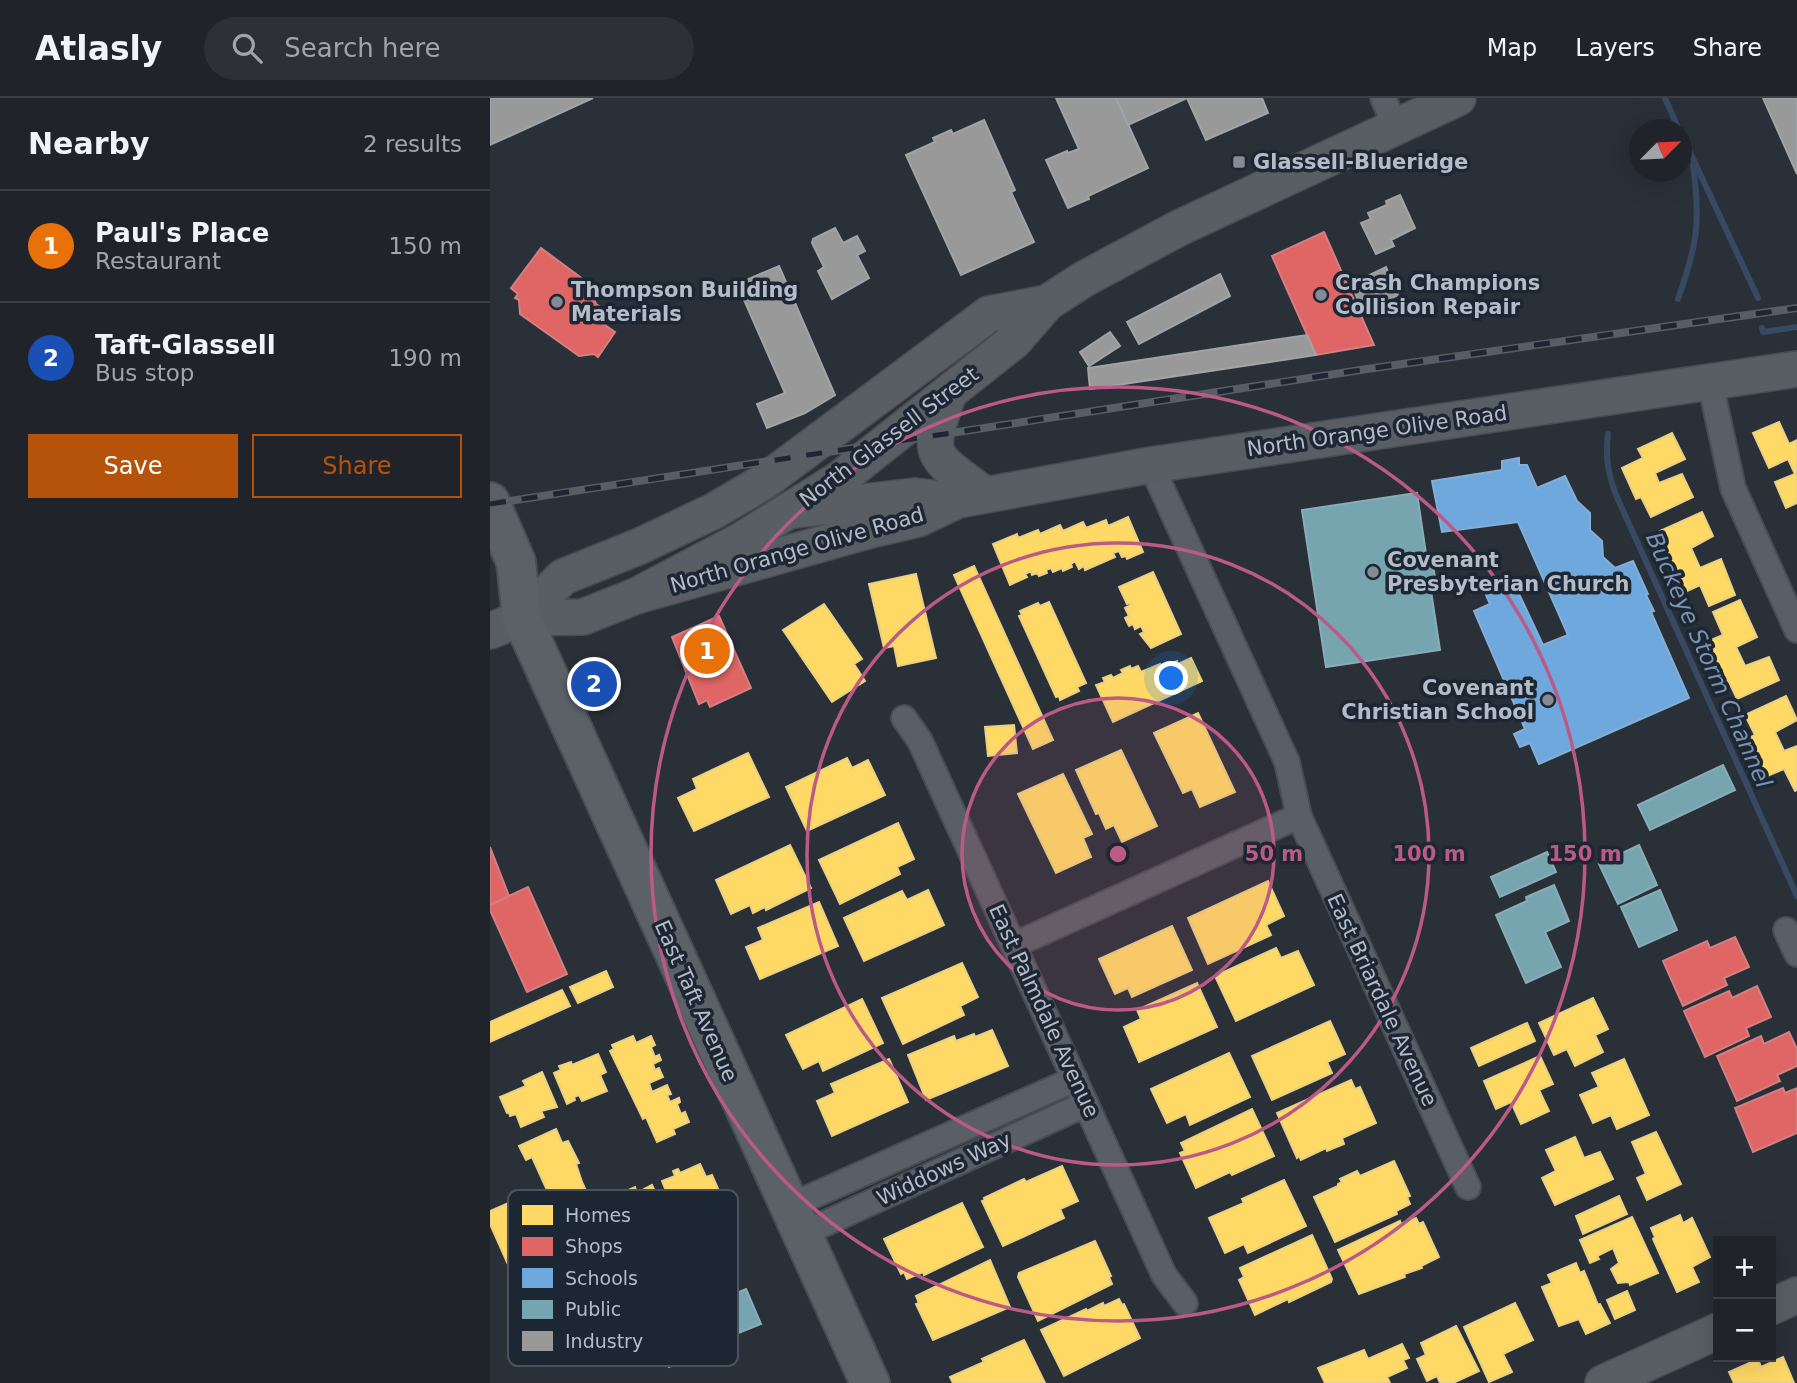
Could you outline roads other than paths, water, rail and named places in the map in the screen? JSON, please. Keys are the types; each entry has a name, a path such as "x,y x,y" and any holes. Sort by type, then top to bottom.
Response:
{"main road":[{"name":"North Glassell Street","path":"506,625 583,617 636,596 740,541 793,510 852,470 1014,341 1047,303 1084,279 1390,113 1458,98"},
{"name":"North Glassell Street","path":"506,625 563,577 640,546 714,511 765,481 989,314 1047,303"},
{"name":"North Orange Olive Road","path":"636,596 918,519 971,498 1151,465 1797,369"},
{"path":"949,393 935,429 935,452 971,498"},
{"name":"North Orange Olive Road","path":"714,511 793,510 915,496 971,498"},
{"path":"490,502 516,562 506,625"},
{"path":"490,586 506,625"},
{"name":"East Taft Avenue","path":"506,625 796,1220 870,1383"},
{"path":"1776,1305 1797,1295"},
{"path":"1603,1383 1713,1333"}],"street":[{"path":"1710,382 1733,488 1797,630"},
{"name":"East Briardale Avenue","path":"1151,465 1287,762 1299,816 1468,1187"},
{"name":"East Palmdale Avenue","path":"904,718 920,741 1164,1275 1185,1303"},
{"path":"1014,945 1299,816"},
{"path":"1786,930 1797,954"},
{"name":"Widdows Way","path":"796,1220 1074,1079"},
{"name":"Widdows Way","path":"796,1220 1086,1104"}],"waterway":[{"path":"1665,98 1674,119"},
{"path":"1692,156 1758,298"},
{"name":"Buckeye Storm Channel","path":"1678,299 1696,234 1697,203 1693,165"},
{"path":"1762,328 1763,332 1797,327"},
{"name":"Buckeye Storm Channel","path":"1608,434 1608,465 1616,495 1797,896"}],"railway":[{"path":"490,504 1367,369 1797,308"}],"place":[{"name":"Glassell-Blueridge","path":"1239,162"},
{"name":"Crash Champions Collision Repair","path":"1321,295"},
{"name":"Thompson Building Materials","path":"557,302"},
{"name":"Covenant Presbyterian Church","path":"1373,572"},
{"name":"Paul's Place","path":"707,651"},
{"name":"Taft-Glassell","path":"594,684"},
{"name":"Covenant Christian School","path":"1548,700"}]}
